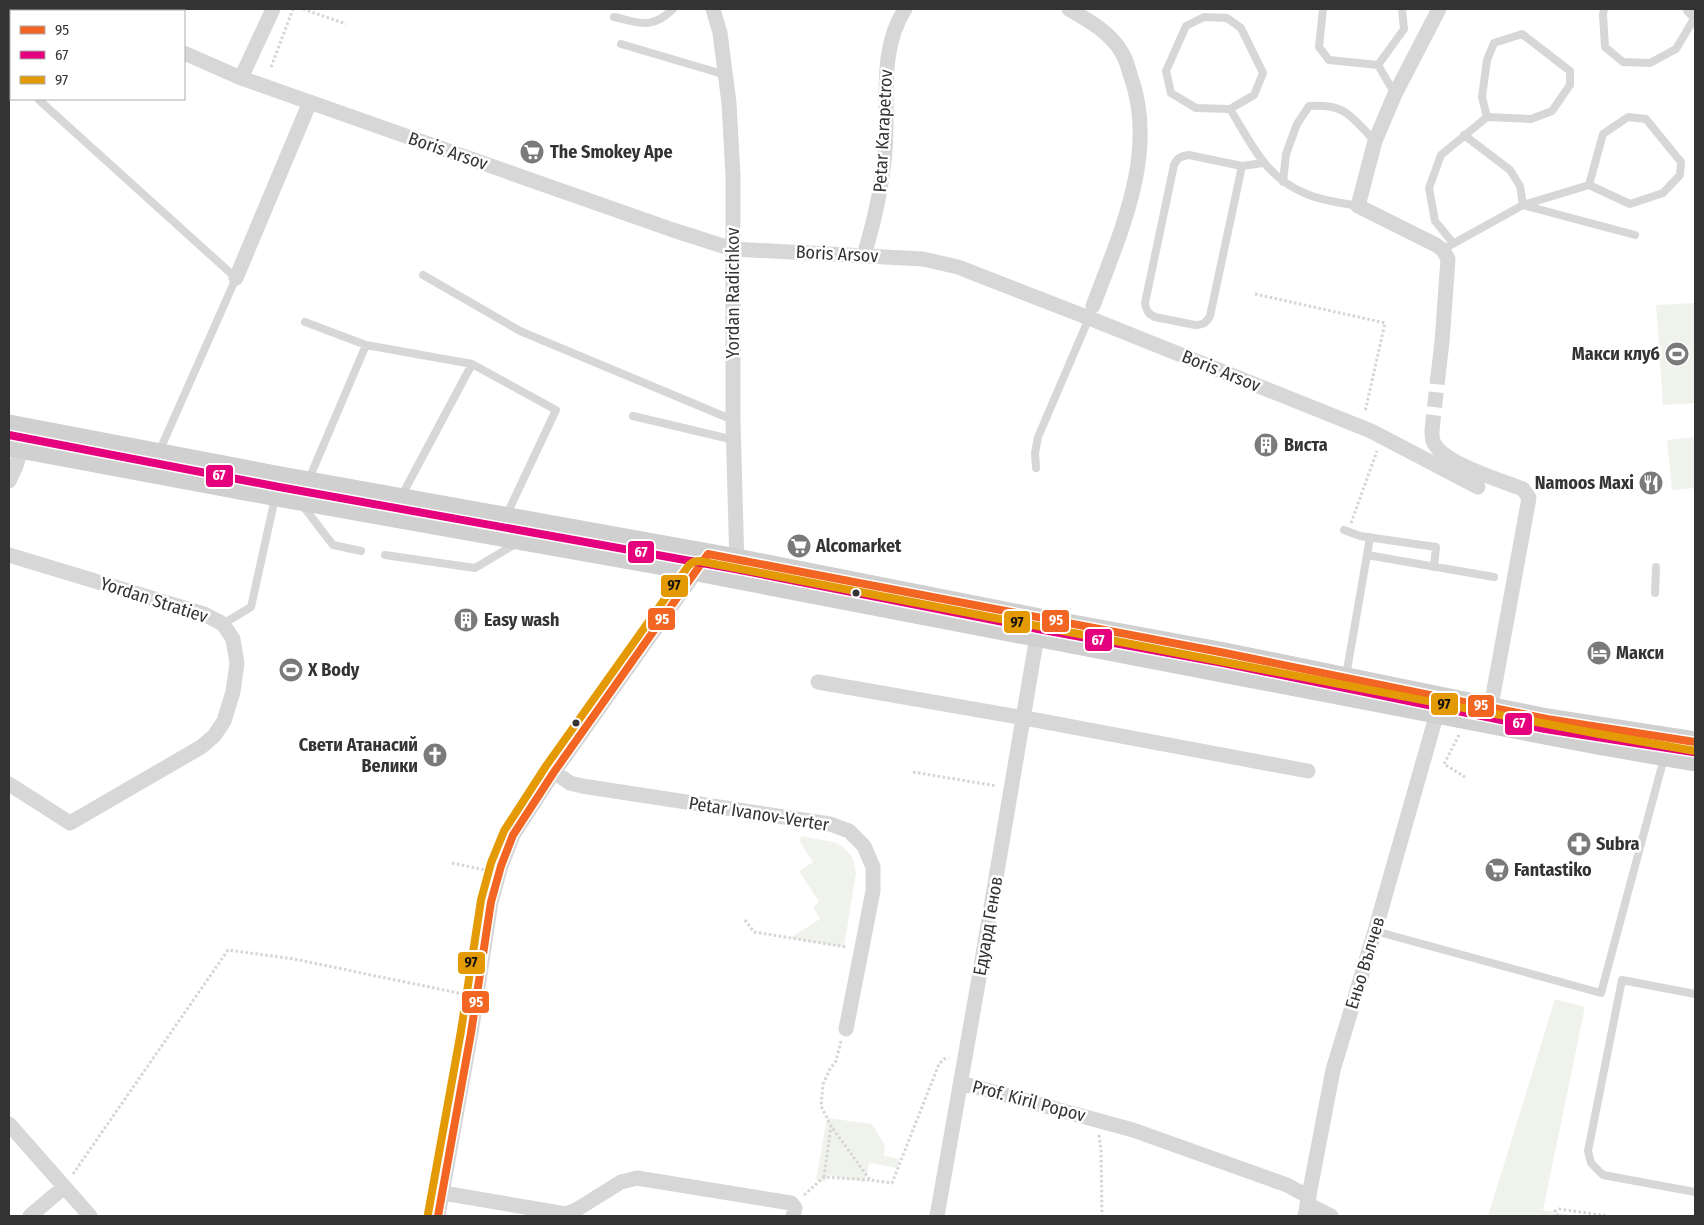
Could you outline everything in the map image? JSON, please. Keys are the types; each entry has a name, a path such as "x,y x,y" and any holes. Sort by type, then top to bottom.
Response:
{"main road":[{"path":"9,425 159,452 303,491 523,540 702,562"},
{"path":"15,448 276,496 303,491 400,499 504,518 737,569 1346,678 1489,715 1664,756 1695,761"},
{"path":"737,569 1037,636 1437,713 1489,715 1695,742"}],"street":[{"path":"241,78 273,9"},
{"name":"Yordan Radichkov","path":"713,9 720,33 726,75 733,176 733,420 737,569"},
{"name":"Petar Karapetrov","path":"864,255 877,213 882,183 886,134 887,63 893,35 905,9"},
{"path":"1070,9 1094,25 1122,52 1136,91 1141,137 1137,170 1126,215 1091,312"},
{"path":"1438,376 1448,272 1448,247 1436,245 1358,206 1375,141 1395,94 1439,9"},
{"path":"1690,9 1695,14"},
{"name":"Boris Arsov","path":"185,53 241,78 732,249 923,259 958,267 1091,312 1382,436 1478,488"},
{"path":"236,278 310,102"},
{"path":"1432,430 1433,441 1436,447 1456,463 1523,489 1530,498 1489,715"},
{"path":"9,481 16,466 15,448"},
{"name":"Yordan Stratiev","path":"9,555 204,614 224,624 233,639 237,663 234,692 224,721 214,736 176,763 70,823 9,784"},
{"path":"438,1216 491,902 499,872 513,835 554,772 702,562"},
{"name":"Едуард Генов","path":"936,1216 1025,718 1037,636"},
{"path":"818,682 1025,718 1308,771"},
{"name":"Еньо Вълчев","path":"1307,1206 1333,1070 1437,713"},
{"name":"Petar Ivanov-Verter","path":"554,772 570,782 582,786 830,824 850,831 864,846 873,867 873,891 846,1029"},
{"name":"Prof. Kiril Popov","path":"961,1083 1133,1130 1287,1185 1307,1206 1331,1216"},
{"path":"9,1124 90,1216"},
{"path":"443,1193 566,1214 576,1210 621,1182 637,1178 791,1203 793,1211"},
{"path":"30,1216 64,1187"}],"lane":[{"path":"614,17 652,23 662,19 673,9"},
{"path":"1322,9 1319,47 1330,60 1378,65"},
{"path":"1378,65 1404,29 1402,9"},
{"path":"1604,9 1605,47 1623,62 1650,63 1676,49 1695,17"},
{"path":"1204,17 1227,18 1241,28 1263,73 1254,95 1230,109 1196,108 1171,93 1166,71 1186,26 1204,17"},
{"path":"1487,117 1482,97 1487,60 1494,43 1522,34 1570,71 1570,85 1552,111 1531,119 1487,117 1441,155 1429,188 1435,221 1448,247 1523,205 1588,185 1630,204 1663,193 1680,175 1681,162 1646,119 1628,117 1603,134 1588,185"},
{"path":"621,44 726,75"},
{"path":"1378,65 1395,94"},
{"path":"39,100 236,278 159,452"},
{"path":"1283,182 1286,154 1297,124 1309,106 1327,105 1347,112 1375,141"},
{"path":"1230,109 1263,164 1283,182 1310,196 1358,206"},
{"path":"1464,135 1510,170 1520,186 1523,205"},
{"path":"1242,166 1210,316 1207,322 1195,325 1155,317 1146,309 1146,302 1174,165 1177,159 1188,155 1242,166 1263,164"},
{"path":"1523,205 1634,235"},
{"path":"423,275 520,331 733,420"},
{"path":"1036,468 1035,453 1038,436 1091,312"},
{"path":"305,322 366,346 472,364 556,410 504,518"},
{"path":"361,551 333,545 303,491 366,346"},
{"path":"400,499 472,364"},
{"path":"633,416 734,440"},
{"path":"224,624 251,607 276,496"},
{"path":"1346,530 1370,538 1436,547 1434,567"},
{"path":"1346,678 1370,538"},
{"path":"385,555 475,568 523,540"},
{"path":"1367,555 1494,577"},
{"path":"1655,593 1656,567"},
{"path":"1375,931 1601,993 1664,756"},
{"path":"1695,994 1622,980 1588,1151 1591,1163 1603,1175 1695,1192"}],"path":[{"path":"270,67 293,9"},
{"path":"303,9 346,24"},
{"path":"1255,294 1385,323 1362,428"},
{"path":"1346,530 1382,436"},
{"path":"1459,734 1444,764 1464,777"},
{"path":"912,772 1012,789"},
{"path":"452,863 499,872"},
{"path":"744,920 754,932 862,950"},
{"path":"64,1187 228,950 294,959 476,997"},
{"path":"846,1029 839,1046 836,1061 823,1084 821,1106 831,1126 870,1180"},
{"path":"824,1177 892,1183 939,1064 944,1059 949,1058 965,1060"},
{"path":"1097,1119 1101,1149 1102,1216"},
{"path":"793,1211 824,1177 831,1126"},
{"path":"1558,1216 1555,1211 1559,1208 1608,1216"}],"shaded area":[{"name":"Макси клуб","path":"1695,303 1695,403 1663,405 1656,305"},
{"path":"1695,437 1695,488 1672,490 1667,440"},
{"path":"801,836 833,842 843,847 853,858 856,873 844,947 790,938 820,919 813,907 819,902 799,871 813,862 800,842"},
{"path":"1555,999 1585,1007 1543,1210 1577,1216 1488,1216"},
{"path":"827,1118 872,1124 885,1146 884,1156 900,1159 897,1168 869,1163 865,1182 827,1175 825,1182 816,1180"}],"tunnel":[{"path":"1432,430 1438,376"}],"transit line":[{"name":"67","path":"9,435 279,487 735,569 1038,629 1223,663 1545,729 1693,752"},
{"name":"95","path":"438,1216 471,1033 491,902 501,866 513,835 554,772 708,554 1225,653 1547,719 1695,742"},
{"name":"97","path":"428,1214 461,1031 481,900 491,863 504,831 546,766 693,562 699,561 1695,751"}],"place":[{"name":"The Smokey Ape","path":"532,152"},
{"name":"Макси клуб","path":"1677,354"},
{"name":"Виста","path":"1266,445"},
{"name":"Namoos Maxi","path":"1651,483"},
{"name":"Alcomarket","path":"799,546"},
{"name":"Easy wash","path":"466,620"},
{"name":"Макси","path":"1599,653"},
{"name":"X Body","path":"291,670"},
{"name":"Свети Атанасий Велики","path":"435,755"},
{"name":"Subra","path":"1579,844"},
{"name":"Fantastiko","path":"1497,870"}]}
